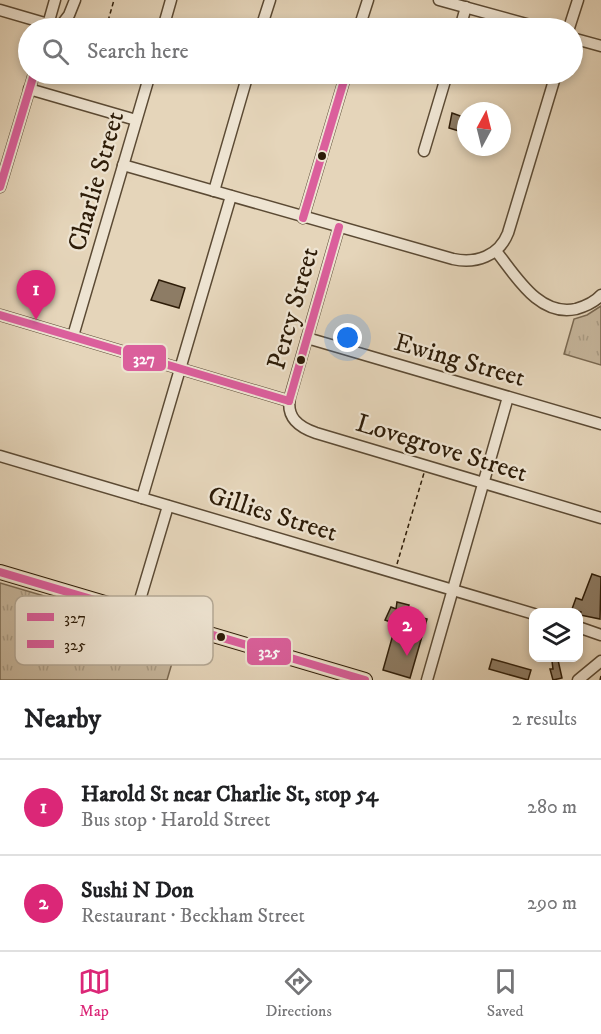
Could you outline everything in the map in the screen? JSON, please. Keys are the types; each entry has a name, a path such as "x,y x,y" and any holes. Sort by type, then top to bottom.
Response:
{"main road":[{"path":"1,575 76,596"},
{"path":"213,635 366,680"}],"street":[{"path":"49,18 55,0"},
{"path":"67,18 75,0"},
{"path":"166,18 171,0"},
{"path":"264,18 270,0"},
{"path":"362,18 368,0"},
{"path":"439,0 505,18"},
{"path":"572,18 578,0"},
{"path":"462,18 466,7"},
{"path":"0,10 24,18"},
{"path":"583,41 601,46"},
{"path":"0,187 30,84"},
{"name":"Charlie Street","path":"73,336 147,84"},
{"path":"214,191 245,84"},
{"path":"303,218 343,84"},
{"path":"424,152 444,84"},
{"path":"123,165 303,218 460,260 479,260 496,251 503,244 511,227 553,84"},
{"path":"29,89 136,120"},
{"path":"142,498 231,196"},
{"name":"Percy Street","path":"289,400 339,227"},
{"path":"496,251 530,293 546,305 571,310 585,306 601,295"},
{"path":"0,315 289,400"},
{"name":"Ewing Street","path":"307,338 601,424"},
{"path":"428,680 508,397"},
{"name":"Lovegrove Street","path":"289,400 293,419 309,431 601,518"},
{"name":"Gillies Street","path":"0,456 529,613"},
{"path":"141,596 168,506"},
{"path":"583,628 601,635"},
{"path":"578,680 601,661"}],"path":[{"path":"109,18 114,0"},
{"path":"395,573 424,472"},
{"path":"600,680 601,676"}],"green space":[{"path":"601,306 601,365 564,354 574,319 587,315"},
{"path":"0,583 44,596 15,596 15,665 171,665 167,680 0,680"}],"building":[{"path":"452,113 457,115 457,130 449,128"},
{"path":"159,280 185,288 179,308 151,300"},
{"path":"592,574 601,577 600,619 583,616 583,608 572,608 576,598 582,600"},
{"path":"397,602 409,605 407,612 410,612 409,614 427,619 410,678 383,670 396,624 385,620 391,607 396,609"},
{"path":"492,659 531,670 528,680 489,669"},
{"path":"552,662 558,662 562,678 553,680 550,669 553,669"}],"transit line":[{"name":"325","path":"0,187 31,84"},
{"name":"327","path":"303,218 343,84"},
{"name":"327","path":"289,401 339,227"},
{"name":"327","path":"0,315 289,401"},
{"name":"325","path":"0,572 81,596"},
{"name":"325","path":"213,635 365,680"}],"place":[{"name":"Harold St near Charlie St, stop 54","path":"36,320"},
{"name":"Sushi N Don","path":"407,656"}]}
